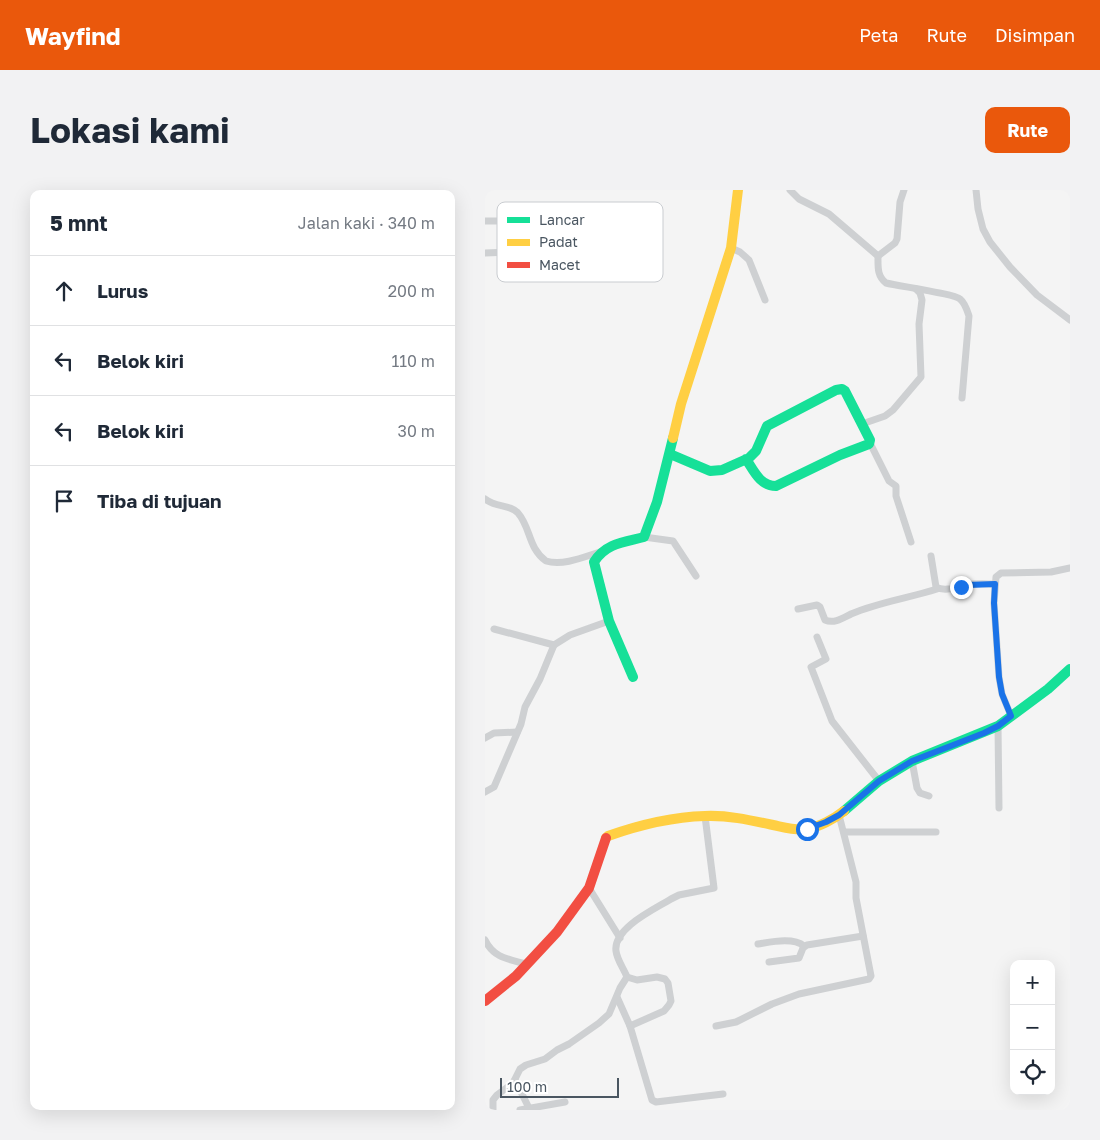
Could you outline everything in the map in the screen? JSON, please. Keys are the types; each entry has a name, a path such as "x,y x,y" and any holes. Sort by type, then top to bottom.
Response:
{"street":[{"path":"644,537 657,502 681,404 731,248 737,190"},
{"path":"791,190 799,199 829,214 878,256 881,279 886,283 959,297 966,307 969,316 962,398"},
{"path":"878,256 895,243 897,239 899,202 904,190"},
{"path":"976,190 978,210 983,229 990,242 1010,267 1037,295 1070,320"},
{"path":"731,248 740,252 749,260 765,300"},
{"path":"862,424 885,416 893,410 921,377 919,324 922,300 916,289"},
{"path":"670,454 710,471 716,471 746,459 756,451 767,426 841,389 845,392 862,424 889,481 896,486 895,496 911,542"},
{"path":"746,459 758,478 766,486 771,487 781,485 840,455 870,443"},
{"path":"485,499 494,505 511,508 519,515 535,551 545,561 566,561 602,552 614,545 644,537 673,541 696,576"},
{"path":"602,552 594,562 594,568 609,621 633,677"},
{"path":"931,556 937,589"},
{"path":"1011,716 1002,694 999,677 994,603 996,577 1001,573 1051,572 1070,568"},
{"path":"798,609 817,605 820,607 825,620 833,622 875,605 911,598 937,589 944,590 968,585 995,584"},
{"path":"485,792 494,787 517,732 525,707 540,679 554,644 570,635 609,621"},
{"path":"494,629 554,644"},
{"path":"817,637 826,659 811,667 831,721 879,781"},
{"path":"485,1001 506,986 557,932 589,888 604,841 608,836 633,827 705,816 733,817 807,829 839,815 879,781 912,761 998,726 1048,689 1070,669"},
{"path":"998,726 999,808"},
{"path":"485,738 494,733 517,732"},
{"path":"912,761 919,793 929,796"},
{"path":"716,1026 736,1022 772,1004 799,994 869,979 871,976 856,898 856,882 845,832 839,815"},
{"path":"627,977 616,951 620,938 627,928 634,921 679,895 714,888 705,816"},
{"path":"845,832 936,832"},
{"path":"589,888 620,938"},
{"path":"804,946 863,936"},
{"path":"485,940 490,950 497,955 526,964"},
{"path":"758,944 790,941 800,942 804,946"},
{"path":"769,962 799,958 804,946"},
{"path":"493,1110 492,1105 497,1095 515,1080 520,1070 526,1065 548,1057 599,1023 609,1014 627,977"},
{"path":"627,977 637,980 657,977 665,979 668,983 671,1002 663,1011 631,1026"},
{"path":"617,997 631,1026 652,1100 656,1102 723,1094"},
{"path":"515,1080 529,1108"},
{"path":"520,1110 565,1102"}],"traffic: fast":[{"path":"670,454 710,471 722,470 749,458 756,451 767,426 836,390 842,389 845,391 870,440 869,444 840,455 776,486 762,481 755,473 752,468 749,464 746,459"},
{"path":"633,677 609,621 594,562 610,547 644,537 657,502 673,438"},
{"path":"844,811 879,781 912,761 998,726 1048,689 1070,669"}],"traffic: slow":[{"path":"673,438 681,404 731,248 738,190"},
{"path":"606,838 656,822 705,816 739,818 790,828 812,828 831,820 844,811"}],"traffic: jam":[{"path":"485,1001 516,976 557,932 589,888 606,838"}],"route":[{"path":"807,829 839,815 879,781 912,761 984,733 998,726 1011,716 1002,694 999,677 994,603 995,584 961,587"}]}
